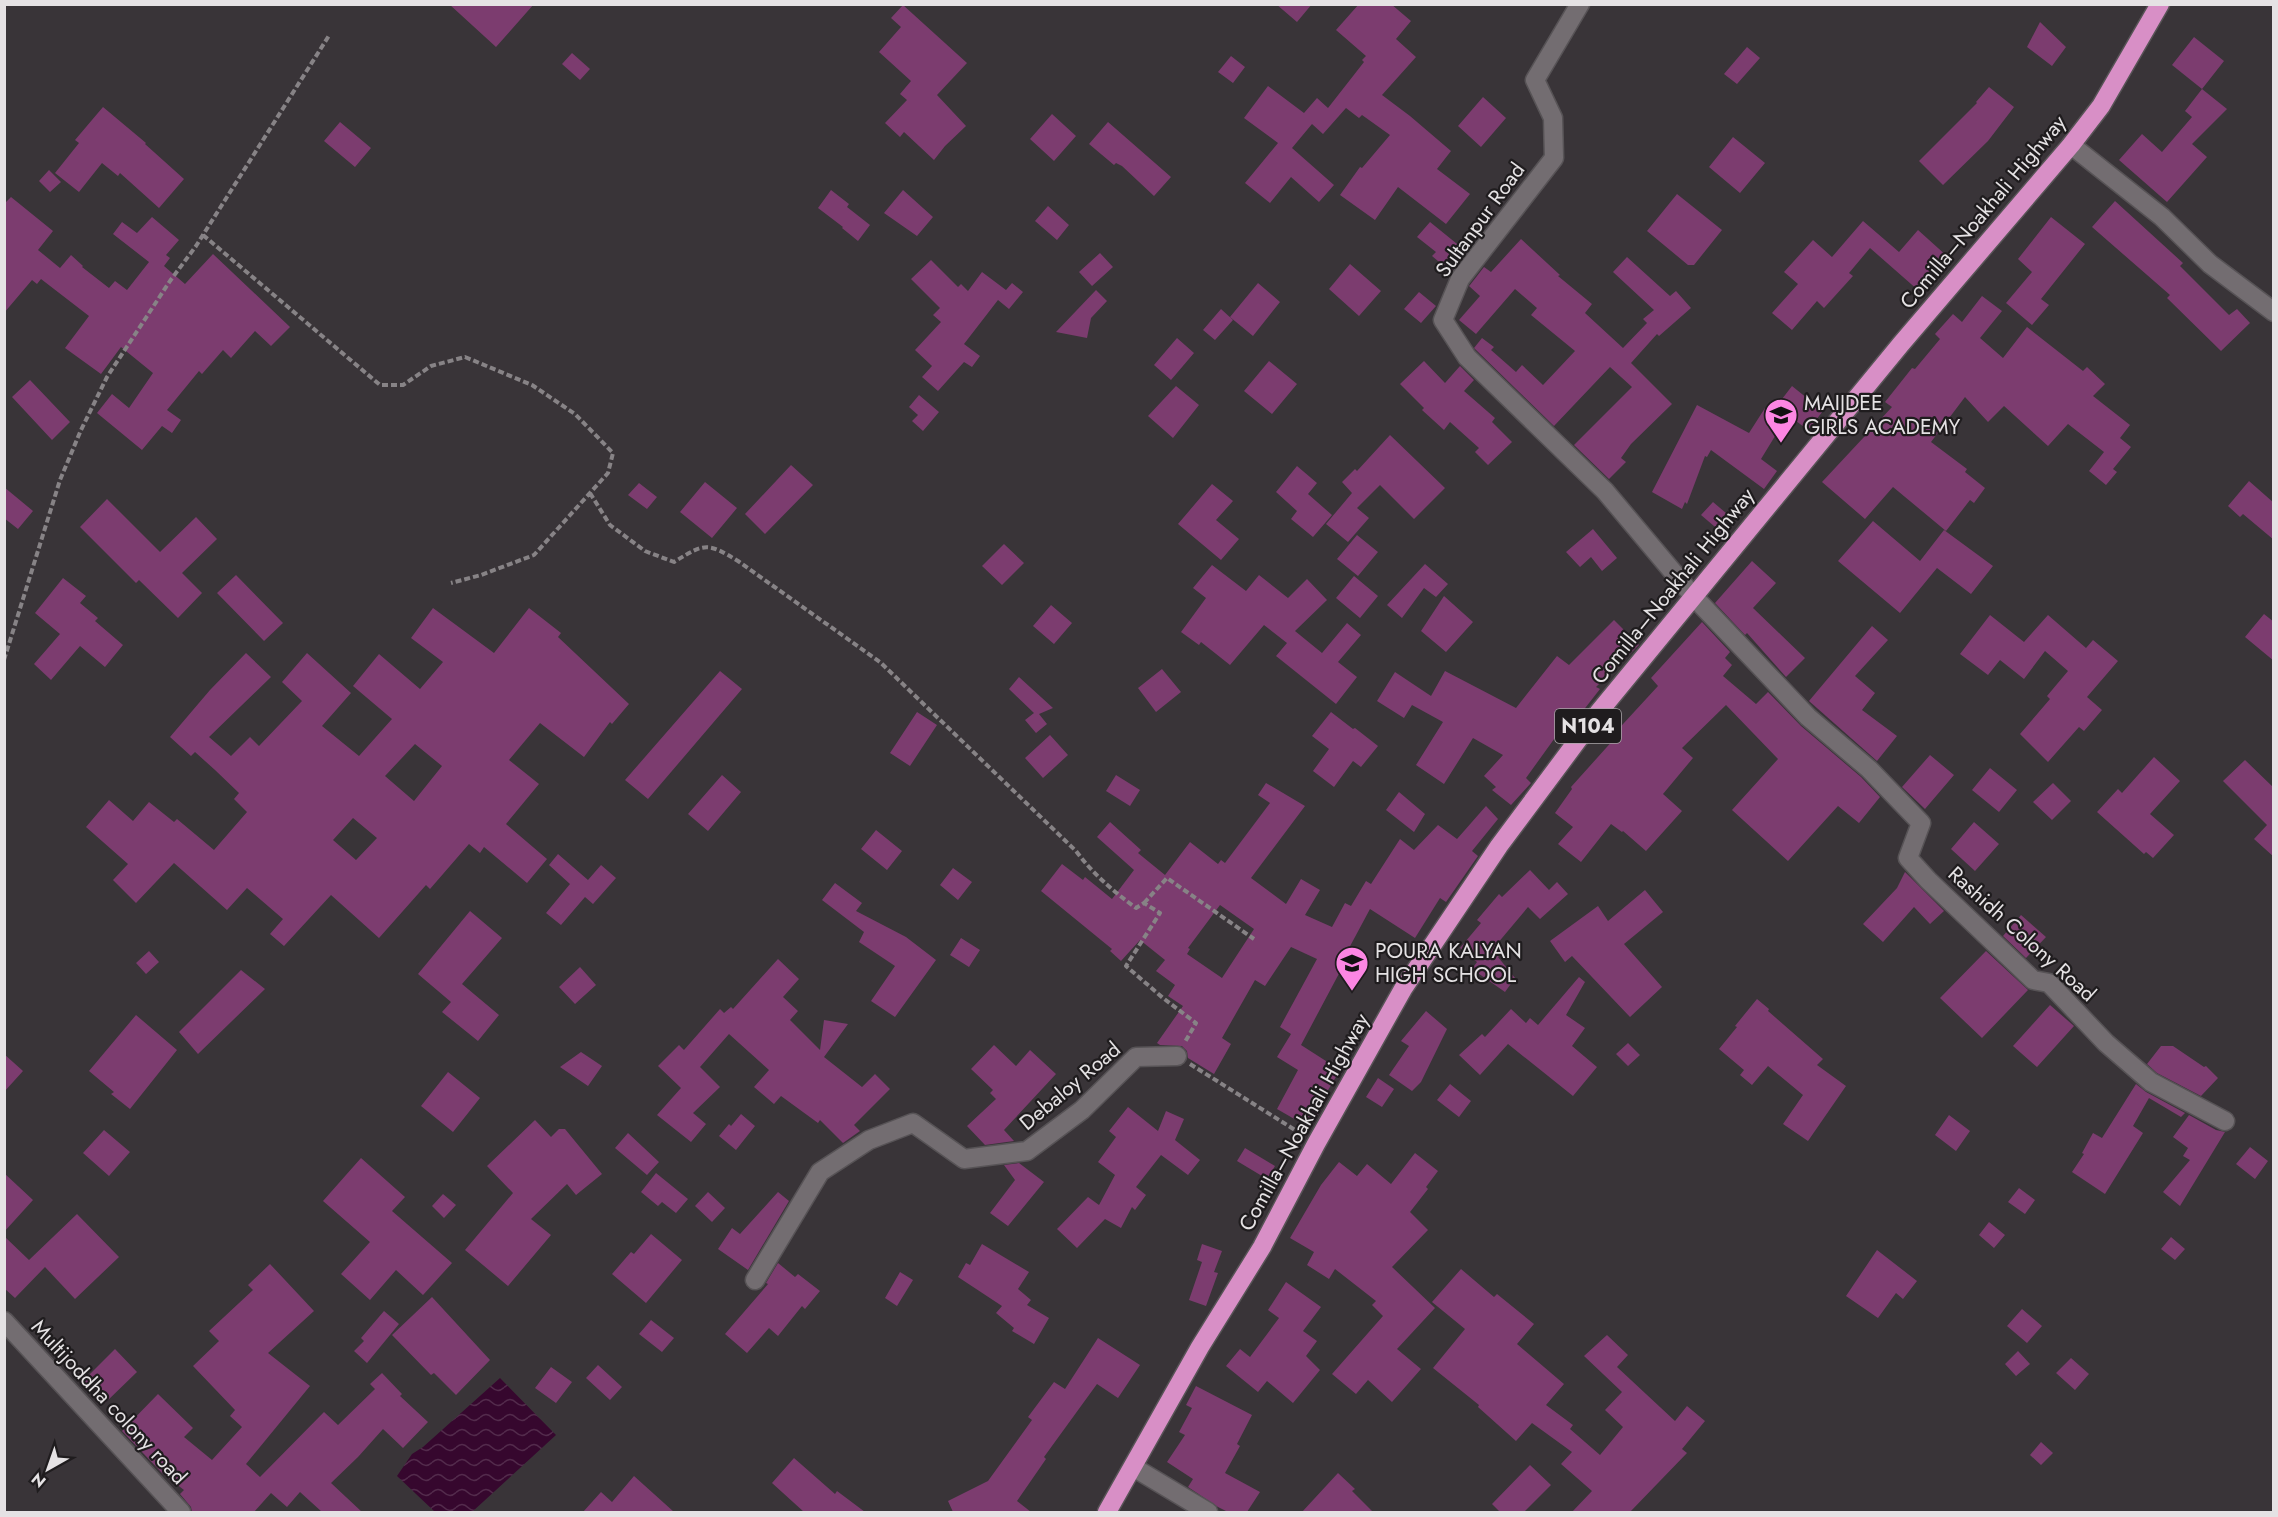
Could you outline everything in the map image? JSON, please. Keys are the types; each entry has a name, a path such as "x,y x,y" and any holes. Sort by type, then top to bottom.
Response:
{"highway":[{"name":"Comilla–Noakhali Highway","path":"1107,1512 1200,1347 1262,1247 1316,1144 1403,989 1499,846 1598,713 1901,344 2071,145 2101,106 2160,4"}],"street":[{"name":"Sultanpur Road","path":"1580,4 1535,80 1552,118 1554,158 1460,279 1443,320 1467,357 1605,491 1694,597"},
{"path":"2071,145 2162,217 2210,264 2274,312"},
{"name":"Rashidh Colony Road","path":"1694,597 1808,717 1869,768 1922,823 1908,858 1928,880 2033,980 2049,983 2106,1043 2151,1082 2224,1121"},
{"name":"Debaloy Road","path":"755,1280 820,1172 869,1140 912,1123 964,1160 1026,1151 1082,1110 1136,1057 1177,1056"},
{"name":"Multijoddha colony road","path":"4,1321 181,1512"},
{"path":"1133,1467 1208,1512"}],"path":[{"path":"4,660 60,480 107,377 203,235 330,34"},
{"path":"203,235 380,386 402,386 431,366 465,357 532,385 575,414 613,453 608,473 534,555 451,583"},
{"path":"590,492 610,525 645,551 674,562 697,547 715,547 880,662 1076,851 1090,870 1136,908 1144,903 1167,878 1254,939"},
{"path":"1144,903 1160,913 1126,966 1162,998 1196,1023 1177,1056 1316,1144"}],"water":[{"path":"500,1378 556,1435 472,1512 435,1512 397,1476 412,1454 423,1447"}],"building":[{"path":"449,4 534,4 496,47"},
{"path":"1276,4 1312,4 1297,22"},
{"path":"1359,4 1391,4 1411,21 1396,39 1416,57 1382,95 1451,151 1437,169 1470,194 1446,224 1398,187 1375,220 1340,195 1360,167 1362,168 1390,135 1362,115 1359,118 1346,108 1323,134 1312,124 1292,148 1334,185 1319,202 1291,177 1270,203 1245,183 1278,143 1244,118 1268,86 1304,113 1317,98 1328,108 1364,62 1362,60 1366,56 1336,30"},
{"path":"903,5 967,63 937,95 966,126 934,160 904,132 900,137 885,123 907,100 900,94 911,81 879,52 901,27 891,18"},
{"path":"2040,22 2066,47 2052,66 2027,47"},
{"path":"2194,37 2224,61 2202,89 2172,65"},
{"path":"1747,47 1760,58 1737,84 1724,74"},
{"path":"572,53 590,69 580,80 562,64"},
{"path":"1231,56 1245,67 1233,83 1218,72"},
{"path":"1989,87 2014,107 1988,141 1943,185 1919,161 1977,103"},
{"path":"2202,89 2227,109 2192,144 2207,157 2167,202 2119,160 2142,134 2162,152 2192,117 2185,111"},
{"path":"1483,97 1506,118 1481,147 1458,126"},
{"path":"103,107 184,179 159,208 120,173 118,176 102,163 79,192 55,173 79,143 75,140"},
{"path":"1052,114 1076,136 1054,161 1030,139"},
{"path":"340,122 371,148 355,167 324,141"},
{"path":"1108,122 1171,177 1154,196 1122,166 1116,163 1114,165 1089,144"},
{"path":"1733,137 1765,163 1740,193 1709,167"},
{"path":"49,170 61,182 50,192 39,181"},
{"path":"831,190 849,204 847,207 870,225 858,241 818,208"},
{"path":"903,190 933,217 917,236 884,213"},
{"path":"1677,194 1722,230 1694,265 1688,265 1647,231"},
{"path":"11,197 53,231 38,250 60,268 71,255 82,267 109,288 115,281 127,290 149,262 113,234 122,222 137,233 152,217 179,240 166,255 170,258 164,266 185,284 213,254 290,327 271,346 255,331 231,358 223,350 202,374 199,371 167,410 181,420 172,433 162,426 142,450 97,413 112,394 129,408 153,373 121,347 101,374 65,348 89,316 41,279 37,284 32,280 4,313 4,204"},
{"path":"2115,201 2183,263 2180,266 2229,315 2237,309 2250,323 2221,351 2167,298 2170,295 2092,227"},
{"path":"1048,206 1069,225 1057,240 1035,221"},
{"path":"2051,217 2085,244 2041,299 2049,305 2032,325 2006,303 2032,272 2018,259"},
{"path":"1863,221 1899,252 1918,230 1948,257 1919,291 1870,248 1849,273 1853,276 1824,308 1817,301 1792,330 1772,313 1798,284 1784,272 1813,240 1832,257"},
{"path":"1430,222 1467,252 1451,272 1432,256 1436,252 1417,237"},
{"path":"1521,239 1560,275 1558,276 1592,304 1585,313 1623,348 1647,323 1643,319 1654,310 1613,272 1627,257 1670,296 1676,291 1691,308 1659,336 1657,334 1631,363 1672,404 1631,444 1621,458 1626,462 1609,479 1574,445 1632,387 1610,367 1554,426 1474,348 1482,338 1494,347 1491,350 1516,372 1522,365 1543,385 1575,351 1531,315 1537,308 1515,289 1476,334 1459,320 1480,296 1469,286 1484,267 1491,272"},
{"path":"1100,253 1113,267 1092,286 1079,272"},
{"path":"931,260 958,287 961,284 968,291 982,272 1006,290 1012,283 1023,292 1009,309 998,300 964,344 980,356 972,367 964,362 938,391 922,377 932,366 915,350 941,322 933,315 940,308 911,279"},
{"path":"1350,264 1381,291 1359,316 1329,289"},
{"path":"1258,283 1280,302 1253,336 1230,317"},
{"path":"1096,290 1107,301 1091,318 1087,338 1056,332"},
{"path":"1419,292 1436,306 1421,323 1404,309"},
{"path":"1982,296 2002,311 1980,338 2003,358 2027,327 2083,371 2087,367 2105,384 2093,396 2130,425 2120,438 2131,447 2113,469 2117,472 2106,485 2089,471 2104,452 2068,424 2048,446 2004,406 1988,422 1965,397 1931,442 1967,469 1965,472 1985,488 1974,503 1970,500 1946,531 1893,487 1865,519 1822,482 1892,407 1885,402 1912,368 1915,369 1940,339 1935,334 1953,314 1962,322"},
{"path":"1221,309 1233,320 1215,340 1203,330"},
{"path":"1177,338 1194,353 1171,380 1154,365"},
{"path":"1269,361 1297,384 1272,414 1244,391"},
{"path":"1424,361 1445,383 1460,366 1474,380 1464,391 1495,418 1492,422 1512,442 1488,465 1475,452 1479,448 1450,422 1444,430 1422,410 1424,408 1400,384"},
{"path":"30,380 70,422 52,440 12,397"},
{"path":"1176,386 1199,405 1173,438 1148,416"},
{"path":"1792,386 1823,411 1808,430 1788,415 1761,459 1777,471 1764,489 1711,450 1707,457 1705,456 1687,504 1685,502 1682,509 1652,492 1697,405 1749,433 1765,408 1772,412"},
{"path":"919,395 939,412 923,431 912,421 918,415 909,407"},
{"path":"1390,435 1445,488 1414,519 1380,485 1357,508 1369,518 1348,542 1326,524 1352,493 1342,482 1355,469 1357,471"},
{"path":"791,465 813,485 765,534 745,514"},
{"path":"1297,466 1317,483 1308,494 1332,515 1313,537 1291,519 1297,511 1276,492"},
{"path":"2249,481 2274,503 2274,540 2243,514 2240,517 2228,506"},
{"path":"705,482 737,508 712,538 680,512"},
{"path":"639,483 657,497 647,509 628,495"},
{"path":"1212,484 1233,501 1216,520 1239,539 1221,560 1178,524"},
{"path":"4,487 33,511 18,529 4,518"},
{"path":"107,499 160,552 196,517 217,539 182,573 202,593 178,618 139,580 136,583 80,527"},
{"path":"1713,502 1733,519 1721,532 1701,515"},
{"path":"1873,521 1920,561 1944,530 1993,566 1971,594 1937,568 1900,613 1838,561"},
{"path":"1593,529 1617,558 1602,571 1591,557 1580,567 1566,552"},
{"path":"1357,535 1378,552 1358,576 1337,559"},
{"path":"1004,544 1024,563 1002,585 982,566"},
{"path":"1752,561 1776,583 1753,608 1805,658 1786,677 1747,633 1745,635 1715,603"},
{"path":"1425,564 1448,584 1436,597 1424,588 1402,618 1387,605"},
{"path":"1212,565 1246,591 1259,575 1288,598 1307,579 1327,600 1295,631 1322,653 1347,623 1361,635 1338,662 1357,677 1336,704 1276,656 1287,643 1264,625 1230,665 1201,642 1199,645 1181,632 1206,598 1193,588"},
{"path":"236,575 283,623 264,641 217,593"},
{"path":"1354,576 1378,596 1360,618 1336,598"},
{"path":"63,578 86,596 80,603 98,618 95,621 123,645 105,667 80,646 51,680 34,664 60,634 35,613"},
{"path":"1444,596 1473,622 1446,652 1421,631"},
{"path":"1051,605 1072,623 1054,644 1033,626"},
{"path":"433,608 494,653 529,608 561,633 558,637 629,704 612,724 610,722 584,757 540,723 509,760 539,784 506,824 547,859 527,883 484,847 480,853 469,844 430,889 426,885 379,938 331,895 284,946 270,934 283,919 247,888 227,910 174,863 136,903 113,880 128,864 86,827 109,800 133,821 149,802 174,822 177,819 214,850 247,812 234,799 239,793 195,752 191,756 170,737 210,690 246,653 271,677 209,737 231,756 250,737 259,746 302,701 282,682 307,653 351,693 322,726 359,756 392,719 353,686 379,654 420,689 443,662 411,638","holes":["415,744 442,766 414,801 385,776","353,818 377,838 356,860 333,840"]},
{"path":"2264,614 2274,622 2274,661 2245,637"},
{"path":"1990,615 2024,642 2048,615 2086,648 2093,640 2118,661 2087,697 2102,710 2084,731 2079,727 2048,762 2020,734 2050,699 2047,696 2068,671 2045,651 2024,679 2000,660 1988,675 1960,654"},
{"path":"1614,620 1639,645 1596,687 1600,689 1561,739 1557,735 1526,778 1531,783 1511,805 1492,790 1496,787 1484,776 1503,755 1473,738 1444,784 1416,765 1443,722 1412,705 1404,718 1377,701 1395,672 1431,696 1445,671 1516,708 1557,656 1569,665"},
{"path":"1702,622 1730,652 1725,658 1732,665 1723,676 1756,704 1768,692 1801,726 1861,777 1880,797 1859,823 1838,806 1788,861 1732,810 1778,759 1726,705 1682,748 1693,758 1663,794 1682,811 1646,851 1611,824 1581,862 1558,844 1573,827 1555,813 1572,789 1571,787 1615,738 1612,736 1658,686 1651,678"},
{"path":"1872,626 1888,640 1855,676 1875,693 1862,710 1897,736 1877,761 1809,701"},
{"path":"1162,669 1181,692 1156,712 1138,688"},
{"path":"720,671 742,689 648,799 625,780"},
{"path":"1019,677 1053,708 1039,714 1047,724 1036,733 1025,720 1034,713 1009,689"},
{"path":"917,712 937,725 910,766 890,753"},
{"path":"1331,712 1378,746 1361,767 1353,761 1334,787 1313,771 1329,749 1312,736"},
{"path":"1050,735 1068,755 1043,778 1025,758"},
{"path":"1930,755 1954,775 1925,809 1902,787"},
{"path":"2154,757 2180,781 2150,814 2174,835 2153,858 2146,852 2144,854 2097,812 2118,789 2122,793"},
{"path":"2245,760 2274,788 2274,857 2254,839 2267,825 2223,781"},
{"path":"1990,768 2017,790 1999,812 1972,790"},
{"path":"722,775 741,792 708,831 688,814"},
{"path":"1116,775 1140,790 1130,806 1106,791"},
{"path":"1266,783 1305,806 1251,878 1286,904 1301,879 1320,890 1305,915 1332,927 1345,903 1351,906 1366,881 1371,884 1400,839 1414,850 1438,825 1457,839 1486,806 1498,819 1472,851 1478,856 1446,902 1440,898 1415,938 1370,909 1348,950 1351,951 1301,1045 1340,1070 1324,1097 1326,1099 1310,1128 1277,1109 1298,1070 1277,1057 1291,1034 1280,1027 1317,959 1291,947 1265,986 1255,980 1222,1038 1231,1044 1214,1074 1188,1058 1187,1051 1182,1046 1157,1043 1183,1006 1168,996 1175,985 1156,971 1165,960 1140,940 1121,961 1110,951 1112,949 1041,891 1062,864 1083,880 1085,877 1112,899 1134,870 1097,837 1110,822 1141,850 1138,853 1165,875 1190,842 1218,864 1221,860 1225,863 1270,803 1258,795","holes":["1220,905 1254,929 1222,978 1187,954 1190,949 1188,948"]},
{"path":"2053,783 2071,801 2052,820 2033,802"},
{"path":"1399,792 1425,814 1414,832 1386,810"},
{"path":"1974,822 1999,844 1975,871 1951,849"},
{"path":"876,830 902,851 887,870 861,849"},
{"path":"558,854 588,880 601,865 616,878 593,904 585,897 561,925 546,913 570,884 549,865"},
{"path":"953,868 972,882 958,900 940,885"},
{"path":"1530,870 1549,890 1557,882 1568,894 1540,919 1528,907 1497,944 1505,950 1498,957 1515,978 1505,992 1472,969 1477,962 1460,948 1481,923 1477,920 1499,894 1502,897"},
{"path":"1905,872 1944,911 1930,924 1914,907 1883,942 1863,924 1897,888"},
{"path":"835,883 862,903 856,911 906,937 936,960 895,1017 871,1001 895,966 859,942 864,932 822,900"},
{"path":"1645,890 1663,912 1624,944 1662,987 1630,1017 1572,956 1565,962 1550,941 1598,906 1608,921"},
{"path":"470,911 502,938 462,984 499,1015 478,1041 442,1012 451,1002 418,974"},
{"path":"2021,915 2046,937 2026,958 2003,936"},
{"path":"961,938 980,950 969,967 950,955"},
{"path":"149,951 159,962 146,974 136,963"},
{"path":"1986,951 2028,990 1982,1038 1940,998"},
{"path":"778,959 799,979 783,997 798,1011 790,1020 820,1050 824,1020 848,1024 824,1057 862,1087 875,1074 890,1089 854,1125 860,1131 843,1143 820,1120 818,1123 781,1096 774,1104 754,1087 769,1070 729,1034 700,1067 720,1087 693,1113 706,1124 691,1142 657,1115 681,1088 658,1066 679,1045 684,1050 720,1009 724,1013 731,1007 733,1009"},
{"path":"580,967 596,985 575,1004 559,987"},
{"path":"241,970 265,989 198,1054 179,1032"},
{"path":"1579,977 1585,982 1566,1015 1585,1028 1572,1046 1597,1067 1573,1096 1508,1044 1480,1075 1459,1055 1482,1034 1485,1037 1511,1009 1526,1023 1530,1018 1538,1025"},
{"path":"1757,999 1823,1059 1817,1065 1846,1086 1808,1141 1783,1124 1803,1095 1768,1066 1752,1085 1740,1075 1744,1070 1719,1049"},
{"path":"2050,1005 2074,1026 2037,1067 2013,1046"},
{"path":"1426,1011 1447,1029 1421,1082 1412,1091 1389,1075 1409,1046 1401,1041"},
{"path":"136,1015 177,1050 130,1109 111,1094 114,1092 89,1071"},
{"path":"1628,1043 1640,1055 1628,1066 1616,1054"},
{"path":"994,1045 1016,1066 1030,1050 1056,1074 1004,1130 1014,1141 985,1145 967,1126 996,1099 990,1093 993,1090 971,1069"},
{"path":"2161,1046 2173,1046 2204,1067 2206,1066 2218,1078 2201,1096 2157,1073 2147,1064"},
{"path":"581,1052 602,1066 588,1086 560,1067"},
{"path":"4,1054 23,1071 4,1092"},
{"path":"448,1072 480,1098 453,1132 421,1106"},
{"path":"1378,1078 1394,1089 1382,1107 1366,1097"},
{"path":"1450,1084 1471,1101 1459,1117 1437,1100"},
{"path":"2136,1084 2185,1113 2181,1117 2149,1098 2133,1126 2143,1133 2105,1194 2072,1172 2084,1154 2082,1153 2093,1133 2102,1138"},
{"path":"1128,1107 1158,1131 1166,1111 1184,1119 1175,1140 1200,1160 1188,1175 1161,1155 1136,1187 1146,1195 1135,1210 1132,1207 1121,1228 1105,1219 1077,1248 1057,1229 1088,1197 1099,1205 1115,1175 1098,1162 1116,1137 1109,1131"},
{"path":"741,1114 755,1126 736,1150 719,1136"},
{"path":"1949,1115 1970,1131 1956,1151 1935,1135"},
{"path":"2189,1115 2216,1130 2225,1132 2180,1206 2163,1192 2190,1160 2183,1156 2188,1148 2173,1137"},
{"path":"535,1120 551,1137 559,1129 565,1129 602,1174 576,1195 567,1184 531,1219 551,1235 508,1286 465,1250 513,1193 487,1166"},
{"path":"104,1130 130,1152 109,1176 83,1153"},
{"path":"628,1133 659,1162 647,1175 615,1148"},
{"path":"2250,1147 2268,1161 2255,1179 2236,1164"},
{"path":"1245,1148 1275,1166 1267,1179 1237,1161"},
{"path":"1415,1153 1438,1171 1426,1187 1428,1189 1410,1212 1428,1230 1392,1267 1435,1308 1397,1349 1421,1369 1392,1402 1368,1380 1356,1394 1332,1374 1383,1316 1372,1305 1376,1301 1335,1269 1329,1279 1307,1265 1314,1252 1290,1238 1321,1185 1339,1162 1357,1176 1367,1164 1391,1184"},
{"path":"361,1158 405,1197 392,1211 452,1263 423,1295 396,1270 370,1300 341,1274 370,1242 323,1201"},
{"path":"1019,1163 1044,1182 1008,1226 990,1213 1015,1180 1004,1165"},
{"path":"4,1173 33,1200 4,1232"},
{"path":"656,1173 688,1199 676,1213 662,1202 658,1206 641,1192"},
{"path":"2019,1188 2035,1200 2025,1214 2008,1202"},
{"path":"708,1192 725,1208 712,1222 695,1206"},
{"path":"778,1192 789,1201 748,1270 718,1249 732,1228 740,1234"},
{"path":"443,1194 456,1205 444,1218 432,1206"},
{"path":"77,1214 119,1257 75,1299 45,1267 15,1298 4,1288 4,1236 29,1260"},
{"path":"1989,1222 2005,1235 1994,1248 1979,1235"},
{"path":"651,1234 682,1260 646,1303 612,1274"},
{"path":"2171,1237 2185,1249 2175,1260 2161,1249"},
{"path":"982,1244 1029,1272 1018,1289 1031,1300 1027,1305 1049,1318 1034,1344 1012,1331 1014,1328 996,1313 1002,1306 958,1277 966,1263 970,1265"},
{"path":"1202,1244 1222,1251 1214,1272 1218,1273 1206,1306 1189,1300 1202,1262 1197,1260"},
{"path":"1877,1250 1917,1281 1903,1299 1896,1293 1878,1318 1846,1296"},
{"path":"778,1263 795,1277 798,1274 820,1291 805,1309 802,1306 778,1336 769,1328 747,1353 725,1334 768,1284 766,1283"},
{"path":"270,1264 314,1311 268,1353 310,1386 246,1464 260,1477 324,1412 338,1425 375,1389 370,1384 382,1373 402,1394 400,1396 428,1422 403,1448 383,1429 331,1483 362,1512 322,1512 300,1492 287,1507 271,1493 254,1512 192,1512 191,1507 180,1494 184,1490 162,1473 122,1431 158,1394 193,1428 184,1437 212,1460 242,1427 230,1416 235,1410 193,1366 219,1341 209,1331 253,1290 248,1285"},
{"path":"1461,1269 1494,1297 1497,1294 1534,1324 1517,1344 1564,1384 1546,1405 1573,1425 1570,1429 1600,1455 1623,1427 1605,1410 1622,1392 1584,1356 1607,1335 1628,1355 1617,1367 1675,1421 1687,1406 1705,1421 1682,1449 1687,1453 1630,1512 1572,1512 1592,1491 1561,1464 1572,1452 1532,1423 1516,1441 1478,1407 1479,1405 1433,1368 1465,1329 1432,1302"},
{"path":"900,1272 913,1280 897,1306 885,1298"},
{"path":"1286,1282 1321,1307 1303,1331 1317,1341 1306,1356 1320,1370 1293,1403 1267,1381 1258,1392 1226,1366 1240,1349 1250,1357 1279,1318 1268,1310"},
{"path":"432,1297 490,1360 456,1395 434,1373 431,1375 392,1335"},
{"path":"2022,1309 2042,1326 2027,1343 2007,1326"},
{"path":"384,1311 399,1324 367,1363 354,1351 364,1341 361,1338"},
{"path":"651,1320 674,1338 662,1352 639,1334"},
{"path":"1098,1338 1140,1365 1118,1398 1097,1384 1044,1457 1046,1459 1017,1501 1031,1512 953,1512 948,1501 988,1481 1032,1420 1028,1417 1054,1382 1065,1389"},
{"path":"115,1349 137,1372 105,1403 83,1381"},
{"path":"2018,1351 2030,1364 2016,1376 2005,1364"},
{"path":"2071,1358 2089,1374 2075,1390 2056,1373"},
{"path":"598,1365 622,1387 610,1400 586,1378"},
{"path":"551,1367 572,1382 556,1403 535,1388"},
{"path":"1196,1386 1252,1415 1237,1444 1240,1446 1225,1473 1260,1492 1247,1512 1228,1512 1218,1507 1188,1487 1193,1479 1167,1462 1185,1435 1179,1432 1192,1408 1186,1405"},
{"path":"2041,1442 2053,1453 2041,1465 2030,1455"},
{"path":"794,1458 835,1494 837,1491 865,1512 804,1512 772,1483"},
{"path":"1530,1465 1551,1485 1524,1512 1500,1512 1492,1504"},
{"path":"1338,1473 1355,1489 1352,1491 1373,1512 1302,1512"},
{"path":"634,1476 674,1512 583,1512 601,1492 612,1502"}],"place":[{"name":"MAIJDEE GIRLS ACADEMY","path":"1781,444"},
{"name":"POURA KALYAN HIGH SCHOOL","path":"1352,992"}]}
